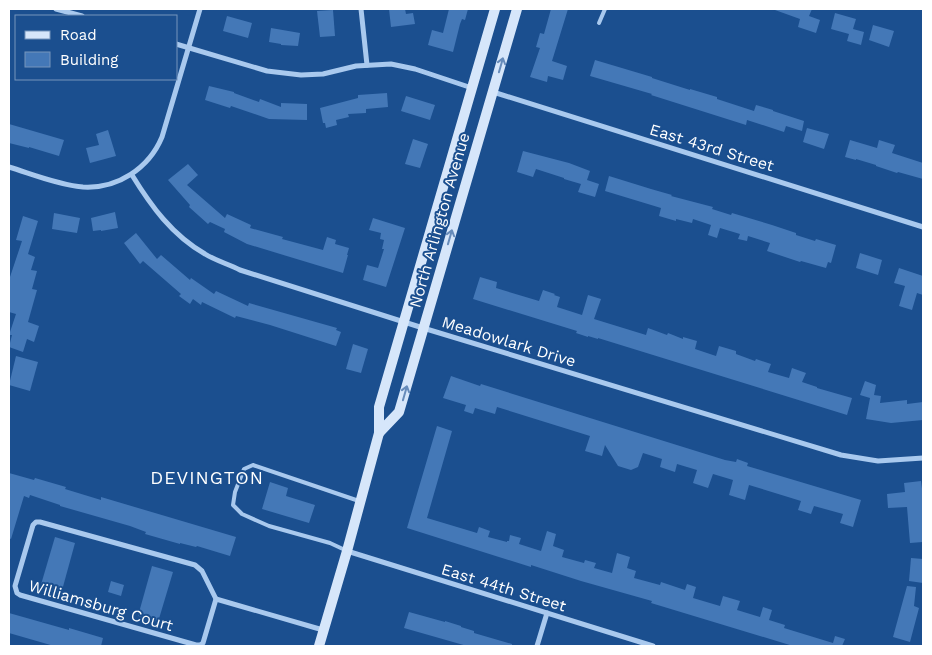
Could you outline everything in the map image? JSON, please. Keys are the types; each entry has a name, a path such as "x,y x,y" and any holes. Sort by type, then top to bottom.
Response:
{"main road":[{"name":"North Arlington Avenue","path":"319,646 379,433 379,406 495,9"},
{"name":"North Arlington Avenue","path":"379,433 399,412 517,9"}],"street":[{"path":"56,9 78,15"},
{"path":"9,166 67,184 84,187 106,186 122,180 140,168 148,160 160,141 200,9"},
{"path":"361,9 367,65"},
{"path":"178,45 267,70 295,75 323,74 356,66 391,64 415,69 472,88"},
{"name":"East 43rd Street","path":"493,92 923,227"},
{"name":"Meadowlark Drive","path":"132,174 151,204 173,230 219,262 240,270 423,328 841,455 878,461 923,458"},
{"name":"Williamsburg Court","path":"36,522 40,522 195,565 202,571 216,599 204,641 200,645 196,645 20,595 17,593 15,586 33,525 36,522"},
{"name":"East 44th Street","path":"347,551 653,646"},
{"path":"216,599 324,630"},
{"path":"537,646 547,614"}],"lane":[{"path":"599,23 605,9"},
{"path":"347,551 330,543 269,526 242,514 233,505 235,492 244,469 253,465 361,501"}],"building":[{"path":"389,9 405,9 406,14 413,13 415,24 391,27"},
{"path":"449,9 468,9 465,20 462,19 460,24 453,52 428,45 432,30 443,33"},
{"path":"551,9 568,9 552,61 567,66 563,80 548,76 547,82 530,77 540,48 536,47 540,33 544,34"},
{"path":"775,9 812,9 809,16 820,20 816,33 798,27 800,19"},
{"path":"333,10 335,36 320,37 317,11"},
{"path":"835,13 856,19 853,29 864,32 861,45 847,41 849,34 831,29"},
{"path":"227,16 252,23 248,38 223,31"},
{"path":"873,25 894,31 889,47 869,40"},
{"path":"271,28 300,33 298,46 269,42"},
{"path":"595,60 717,97 717,99 754,111 756,105 773,110 804,121 802,131 786,126 784,132 747,120 746,125 590,76"},
{"path":"209,86 234,92 259,102 260,99 281,107 281,103 307,104 307,120 269,119 231,106 230,108 205,100"},
{"path":"387,93 388,107 366,109 366,113 348,114 349,117 336,120 337,125 326,128 325,123 323,123 320,108 358,98 358,95"},
{"path":"406,96 435,105 430,120 401,111"},
{"path":"9,124 64,140 59,156 9,143"},
{"path":"807,128 829,134 824,149 803,142"},
{"path":"108,130 116,156 90,163 86,148 99,145 96,134"},
{"path":"413,139 428,144 420,168 405,164"},
{"path":"850,140 877,148 879,140 895,145 892,153 923,163 923,179 845,157"},
{"path":"523,151 569,163 590,171 587,180 599,184 595,197 578,192 581,184 536,169 533,177 517,172"},
{"path":"188,164 198,175 187,185 225,218 227,214 251,225 250,228 323,250 327,237 336,240 335,244 349,248 343,273 247,244 224,232 225,229 210,222 208,224 189,207 190,205 168,180"},
{"path":"609,176 713,207 712,209 731,215 732,213 772,225 815,241 816,239 836,245 831,263 828,262 826,268 800,262 767,251 770,243 748,236 747,241 738,239 740,234 720,228 717,238 708,235 711,225 693,219 692,223 659,216 661,208 605,191"},
{"path":"115,212 118,228 93,231 91,218"},
{"path":"54,213 80,218 77,233 52,229"},
{"path":"23,216 38,221 28,254 35,257 31,270 37,271 32,289 37,290 28,322 39,326 34,342 27,339 23,352 9,347 12,335 9,335 16,314 9,312 9,280 22,241 16,240"},
{"path":"373,218 405,228 386,287 363,280 367,265 378,268 384,249 382,249 384,240 380,239 381,233 369,230"},
{"path":"136,233 157,259 161,255 190,280 191,278 214,294 216,291 248,306 249,303 337,328 336,330 341,332 336,346 270,325 236,316 235,318 202,302 201,305 193,299 190,304 179,296 181,294 143,261 140,264 124,243"},
{"path":"860,253 882,260 878,275 856,268"},
{"path":"899,268 923,276 923,295 917,293 912,310 899,306 905,286 894,283"},
{"path":"480,277 497,282 496,288 539,301 543,290 555,294 560,297 557,307 582,315 588,295 601,299 594,319 646,335 648,328 667,335 668,333 683,339 683,337 697,341 695,349 716,356 719,346 736,351 736,354 755,361 756,359 771,364 768,372 789,378 792,368 806,373 802,382 852,398 847,415 598,338 588,337 576,333 577,331 473,299"},
{"path":"353,344 368,349 361,373 346,369"},
{"path":"16,356 38,362 30,391 9,385"},
{"path":"451,376 725,460 736,462 737,459 748,463 747,466 861,500 853,527 840,523 843,514 814,506 811,514 798,510 801,501 749,485 745,500 729,495 733,480 713,474 708,488 693,483 697,470 677,464 675,472 660,467 662,459 643,453 638,467 631,470 618,466 605,445 602,456 585,451 590,436 497,407 495,414 475,408 473,414 464,411 466,405 443,398"},
{"path":"865,381 876,385 874,395 881,396 880,403 907,400 907,404 923,402 923,420 891,423 866,419 870,398 860,395"},
{"path":"437,426 452,431 427,518 477,533 479,527 490,531 488,537 507,542 510,535 521,538 519,544 541,551 547,531 556,534 553,546 564,550 562,557 584,563 585,560 596,563 594,568 612,573 617,553 630,557 627,568 636,571 634,578 660,585 661,582 685,590 687,584 696,587 693,598 720,606 723,596 740,601 737,610 760,617 763,607 772,610 769,620 785,625 784,628 833,643 835,636 845,639 842,646 793,646 651,603 652,601 531,565 531,567 407,528"},
{"path":"9,473 34,480 35,478 101,500 101,497 236,537 230,556 145,534 146,532 130,526 60,506 30,495 29,498 24,496 11,539 9,538"},
{"path":"921,481 923,496 923,542 910,543 907,507 888,508 887,494 905,492 904,483"},
{"path":"270,482 288,488 286,496 315,505 309,523 262,509"},
{"path":"55,537 75,543 61,594 40,588"},
{"path":"911,558 923,559 923,583 909,581"},
{"path":"152,566 173,572 158,622 138,616"},
{"path":"111,581 124,585 121,596 108,592"},
{"path":"907,586 916,587 914,606 919,608 910,642 893,637"},
{"path":"409,612 461,626 474,631 474,633 512,644 512,646 467,646 404,628"},
{"path":"9,613 103,638 101,646 54,646 9,633"}],"district":[{"name":"DEVINGTON","path":"207,478"}]}
